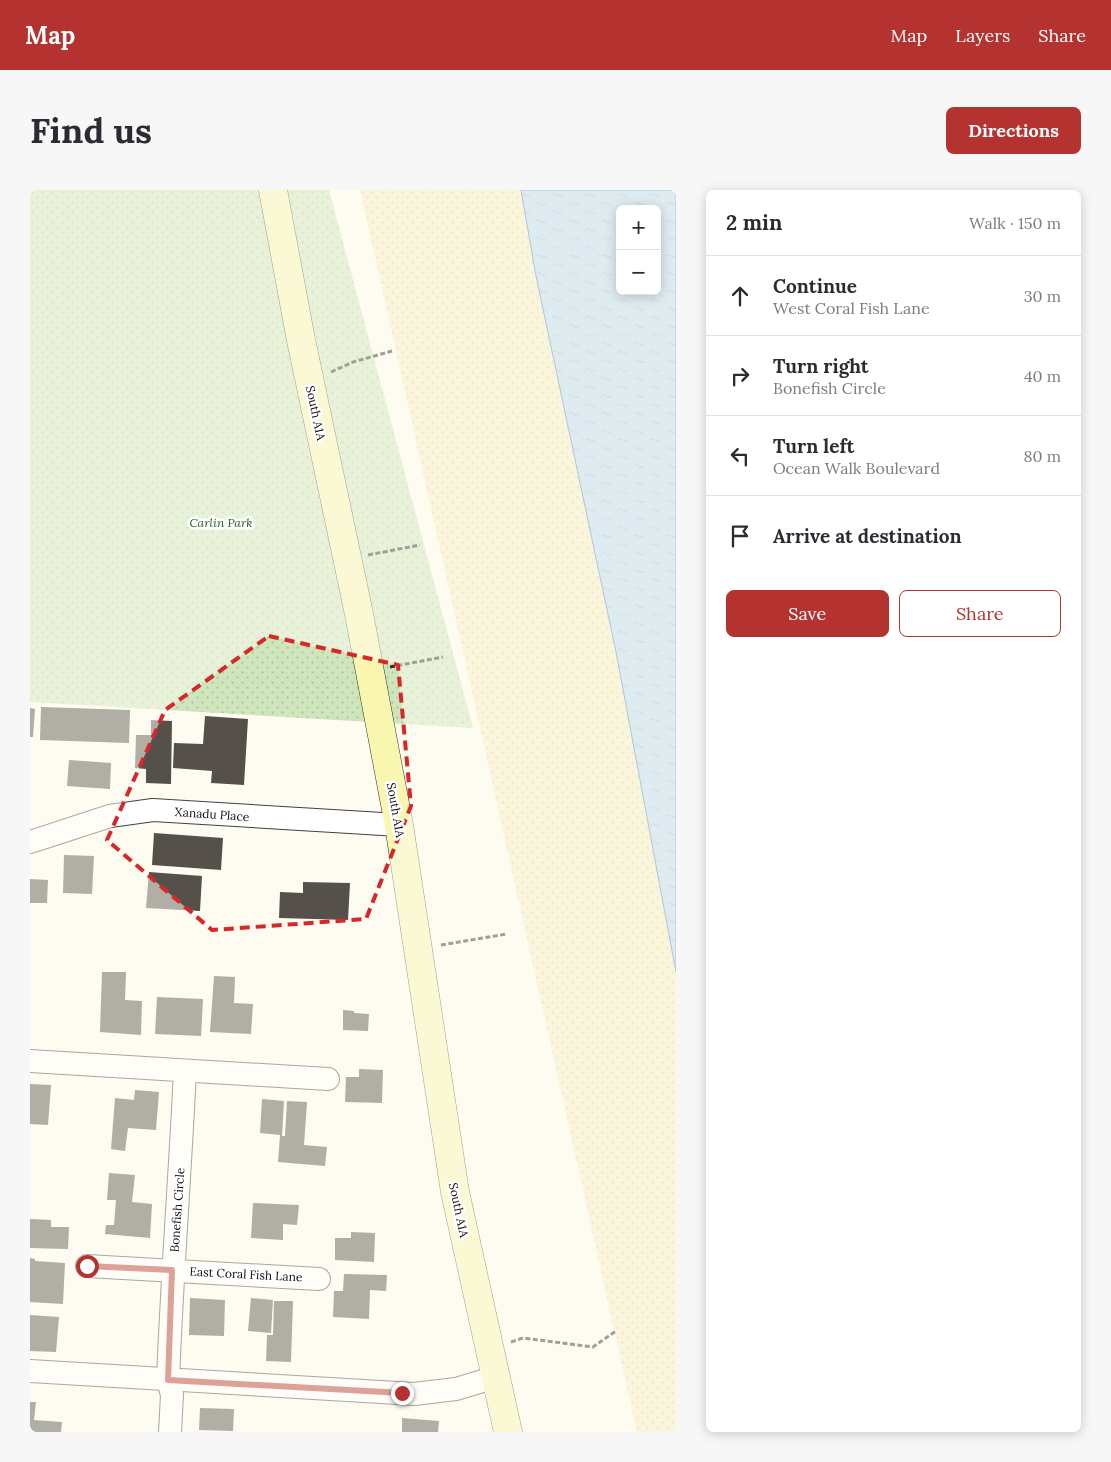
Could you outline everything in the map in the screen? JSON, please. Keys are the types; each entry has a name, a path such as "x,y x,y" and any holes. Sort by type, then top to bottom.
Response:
{"street":[{"name":"South A1A","path":"273,190 310,383 348,559 399,825 455,1192 508,1432"},
{"name":"Xanadu Place","path":"30,842 110,816 153,810 399,825"},
{"path":"30,1061 328,1079"},
{"name":"Bonefish Circle","path":"170,1432 172,1395 168,1380 172,1270 180,1172 185,1071"},
{"name":"East Coral Fish Lane","path":"87,1266 319,1279"},
{"path":"30,1371 414,1394 456,1389 496,1377"}],"path":[{"path":"310,383 353,362 392,351"},
{"path":"348,559 420,545"},
{"path":"370,671 444,657"},
{"path":"418,948 507,934"},
{"path":"490,1350 523,1338 593,1346 616,1331"}],"highlighted area":[{"path":"269,636 398,665 411,806 366,919 212,930 107,840 165,710"}],"sand":[{"path":"360,190 521,190 536,277 616,652 676,972 676,1432 637,1432"}],"green space":[{"name":"Carlin Park","path":"30,190 329,190 473,728 30,702"}],"water":[{"path":"521,190 676,190 676,972 616,652 536,276"}],"building":[{"path":"41,707 130,710 129,743 40,740"},
{"path":"30,708 35,709 33,737 30,737"},
{"path":"205,716 248,719 244,785 211,783 212,771 173,768 174,743 203,744"},
{"path":"151,720 172,721 171,784 146,783 146,769 135,768 136,735 151,735"},
{"path":"69,760 111,763 110,789 67,786"},
{"path":"154,833 223,838 221,870 152,865"},
{"path":"64,855 94,856 92,894 63,893"},
{"path":"149,872 202,876 200,911 146,908"},
{"path":"30,879 48,880 47,903 30,903"},
{"path":"303,882 350,883 348,920 279,918 280,892 303,893"},
{"path":"102,972 126,972 125,1000 142,1001 141,1035 100,1032"},
{"path":"214,976 235,977 234,1003 253,1004 251,1034 210,1032"},
{"path":"157,997 203,999 201,1036 155,1034"},
{"path":"343,1010 369,1014 368,1031 343,1030"},
{"path":"359,1069 383,1070 382,1103 345,1102 346,1077 359,1077"},
{"path":"30,1084 51,1085 48,1125 30,1124"},
{"path":"135,1090 159,1092 156,1130 128,1128 125,1151 111,1149 115,1098 134,1100"},
{"path":"262,1099 284,1101 282,1136 285,1136 287,1101 307,1102 304,1145 327,1147 325,1166 278,1162 280,1135 260,1133"},
{"path":"109,1173 135,1175 132,1202 152,1204 150,1238 105,1234 106,1225 114,1225 116,1200 107,1200"},
{"path":"253,1203 299,1205 297,1225 283,1224 283,1240 251,1238"},
{"path":"30,1219 51,1220 51,1227 69,1227 68,1249 30,1248"},
{"path":"351,1232 375,1233 374,1262 335,1260 335,1238 351,1238"},
{"path":"30,1258 35,1259 35,1261 65,1263 63,1304 30,1302"},
{"path":"344,1274 387,1275 386,1291 370,1290 369,1319 333,1317 334,1291 343,1291"},
{"path":"190,1298 225,1300 224,1336 189,1335"},
{"path":"251,1298 273,1300 271,1333 248,1331"},
{"path":"274,1301 293,1301 291,1362 266,1361 267,1335 273,1335"},
{"path":"30,1315 59,1317 56,1352 30,1351"},
{"path":"30,1402 36,1402 34,1420 62,1422 61,1432 30,1432"},
{"path":"200,1408 234,1409 233,1431 199,1430"},
{"path":"402,1418 439,1421 438,1432 402,1432"}],"route":[{"path":"87,1266 172,1270 168,1380 402,1393"}]}
